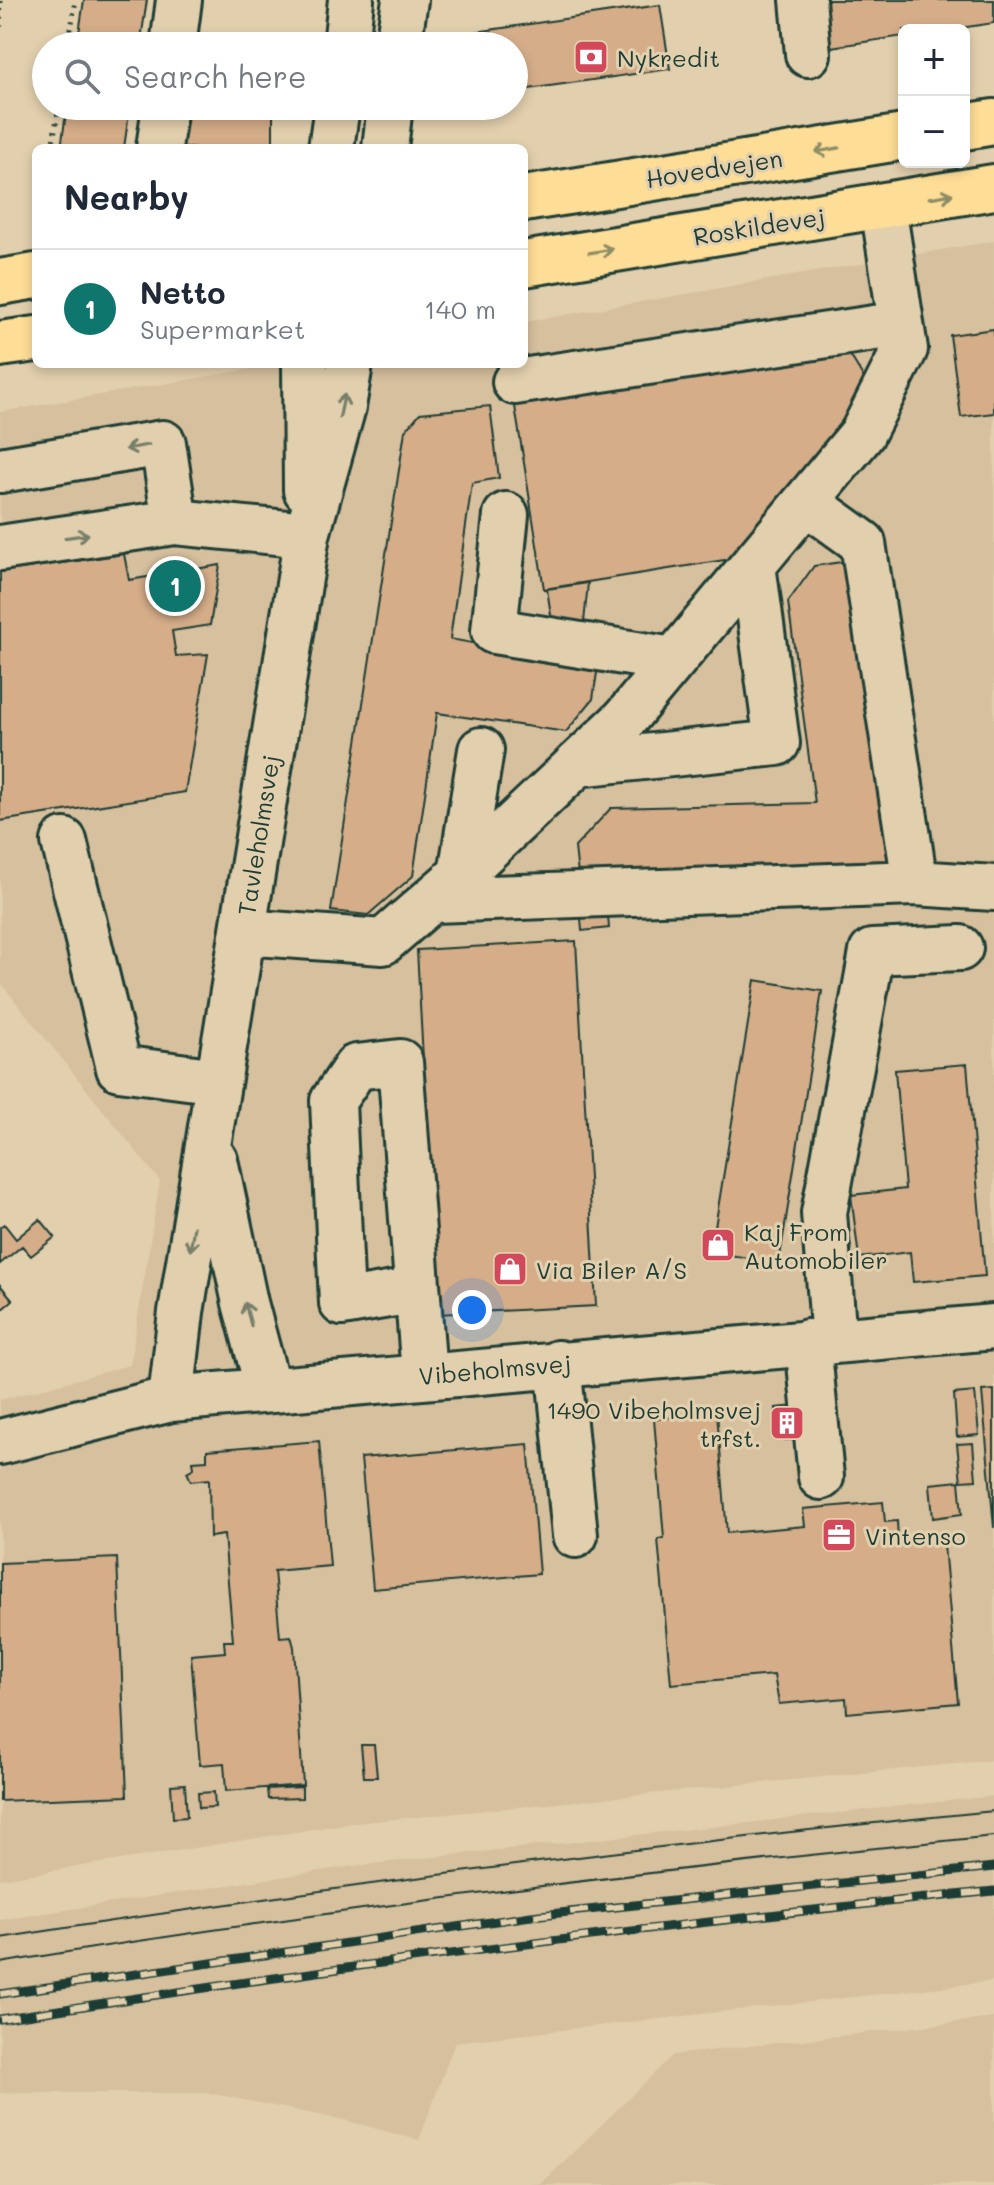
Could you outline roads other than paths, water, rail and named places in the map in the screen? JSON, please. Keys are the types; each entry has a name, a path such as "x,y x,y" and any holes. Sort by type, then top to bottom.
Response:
{"main road":[{"path":"970,126 994,122"},
{"name":"Hovedvejen","path":"528,198 898,138"},
{"name":"Roskildevej","path":"528,263 994,187"},
{"path":"0,282 32,277"},
{"path":"0,344 32,340"}],"street":[{"path":"175,32 179,0"},
{"path":"348,32 351,0"},
{"path":"400,32 405,0"},
{"path":"803,0 808,54"},
{"path":"160,144 163,120"},
{"path":"332,144 335,120"},
{"path":"385,144 388,120"},
{"path":"243,932 383,942 447,887 624,720 862,434 905,349 883,206"},
{"path":"515,382 901,324"},
{"name":"Tavleholmsvej","path":"305,368 307,535"},
{"name":"Tavleholmsvej","path":"171,1399 209,1134 307,535 343,407 349,368"},
{"path":"0,470 163,443 175,522"},
{"path":"806,502 863,543 915,883"},
{"path":"506,515 494,631 673,660"},
{"path":"0,548 175,522 307,535"},
{"path":"577,764 777,743 753,565"},
{"path":"447,887 481,750"},
{"path":"64,841 119,1068 218,1081"},
{"path":"447,887 915,883 994,888"},
{"path":"821,1477 824,1213 872,952 960,948"},
{"path":"417,1290 342,1303 333,1101 356,1067 400,1062 424,1375"},
{"name":"Tavleholmsvej","path":"209,1134 245,1303 268,1389"},
{"name":"Vibeholmsvej","path":"0,1442 171,1399 994,1327"},
{"path":"558,1363 575,1535"}],"tram line":[{"path":"0,1938 496,1867 994,1811"},
{"path":"0,1963 247,1925 496,1892 994,1836"}],"railway":[{"path":"0,1994 531,1916 994,1867"},
{"path":"0,2019 496,1948 994,1891"}],"place":[{"name":"Nykredit","path":"591,57"},
{"name":"Netto","path":"175,586"},
{"name":"Kaj From Automobiler","path":"718,1245"},
{"name":"Via Biler A/S","path":"510,1269"},
{"name":"1490 Vibeholmsvej trfst.","path":"787,1423"},
{"name":"Vintenso","path":"839,1535"}]}
